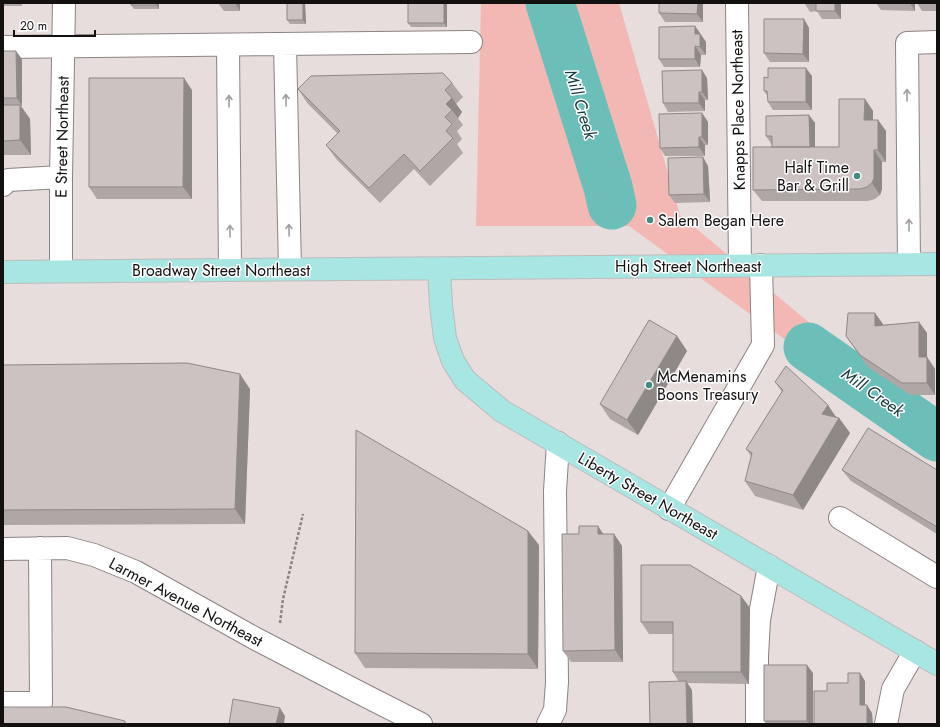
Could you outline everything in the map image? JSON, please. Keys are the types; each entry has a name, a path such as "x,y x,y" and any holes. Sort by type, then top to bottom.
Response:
{"main road":[{"name":"High Street Northeast","path":"439,269 937,264"},
{"name":"Broadway Street Northeast","path":"3,272 439,269"},
{"name":"Liberty Street Northeast","path":"439,269 445,338 453,361 465,380 502,411 937,664"}],"street":[{"name":"E Street Northeast","path":"61,271 64,3"},
{"name":"Knapps Place Northeast","path":"737,3 740,266"},
{"path":"3,47 471,42"},
{"path":"909,264 907,43 937,42"},
{"path":"285,44 290,269"},
{"path":"228,45 230,270"},
{"path":"3,185 8,180 61,177"},
{"path":"669,509 763,345 762,265"},
{"path":"548,724 555,710 557,682 555,491 558,443"},
{"path":"840,518 937,577"},
{"path":"3,703 41,703 40,548"},
{"name":"Larmer Avenue Northeast","path":"3,549 67,548 94,555 136,572 256,639 422,724"},
{"path":"757,724 757,656 759,628 769,566"},
{"path":"886,724 893,689 915,652"}],"path":[{"path":"276,649 283,599 303,514"}],"shaded area":[{"path":"481,3 619,3 680,215 866,370 937,416 937,454 856,391 629,226 476,226"}],"building":[{"path":"131,3 156,3 156,5 131,5"},
{"path":"287,3 303,3 303,20 287,20"},
{"path":"408,3 444,3 444,23 408,23"},
{"path":"659,3 698,3 697,14 659,13"},
{"path":"816,3 835,3 835,11 816,11"},
{"path":"764,19 804,19 803,54 764,53"},
{"path":"695,26 695,34 700,34 700,47 695,46 695,59 659,59 659,27"},
{"path":"3,51 16,51 17,98 3,98"},
{"path":"768,68 806,68 806,102 768,102 767,91 764,91 764,77 768,78"},
{"path":"702,70 702,92 699,92 699,103 663,103 662,71"},
{"path":"443,73 452,83 445,90 452,98 446,104 452,110 445,117 452,124 446,131 453,138 420,171 404,154 369,188 326,145 340,131 298,89 311,76"},
{"path":"89,78 184,78 183,187 89,187"},
{"path":"839,99 865,99 864,120 878,120 878,150 874,150 874,178 872,183 867,187 860,189 753,190 753,147 839,147"},
{"path":"3,105 20,105 20,140 3,141"},
{"path":"702,113 702,137 699,137 699,147 660,148 659,114"},
{"path":"809,115 810,147 772,147 772,136 766,136 766,116"},
{"path":"703,157 704,194 669,195 668,158"},
{"path":"848,313 875,313 875,326 919,322 919,357 927,357 927,383 902,383 860,355 846,336"},
{"path":"649,320 677,336 627,420 600,404"},
{"path":"187,363 240,374 235,509 3,510 3,365"},
{"path":"786,366 828,405 822,414 839,418 793,495 745,481 752,453 746,449 783,390 775,382"},
{"path":"868,428 937,470 937,527 842,470"},
{"path":"356,430 528,531 528,654 355,653"},
{"path":"579,526 598,526 598,534 614,534 615,650 563,651 562,534 579,534"},
{"path":"641,565 690,565 741,596 741,672 673,672 673,622 641,622"},
{"path":"764,665 807,665 807,721 764,721"},
{"path":"848,673 860,673 860,705 867,705 867,724 814,724 814,691 827,691 827,683 848,683"},
{"path":"686,681 687,724 650,724 649,682"},
{"path":"233,699 280,708 276,724 229,724"},
{"path":"3,707 66,707 125,721 125,724 3,724"}],"waterway":[{"name":"Mill Creek","path":"550,3 608,187 612,205"},
{"name":"Mill Creek","path":"808,347 937,437"}],"place":[{"name":"Half Time Bar & Grill","path":"857,176"},
{"name":"Salem Began Here","path":"650,220"},
{"name":"McMenamins Boons Treasury","path":"649,385"}]}
